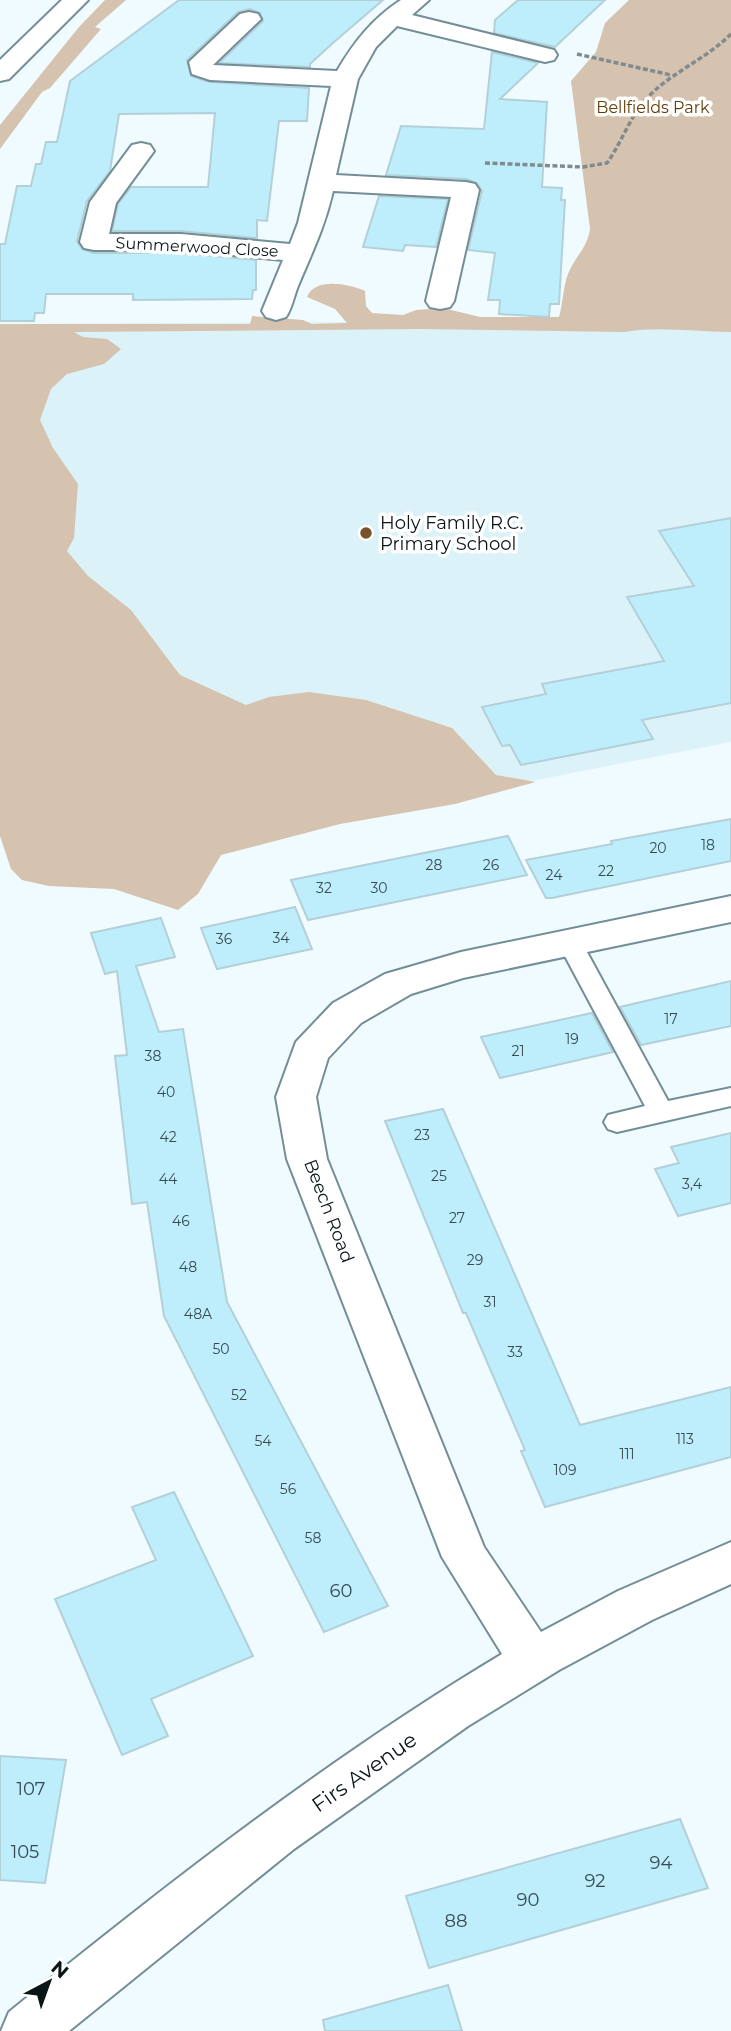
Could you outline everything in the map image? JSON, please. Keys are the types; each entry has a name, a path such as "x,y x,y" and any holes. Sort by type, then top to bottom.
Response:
{"street":[{"path":"0,74 76,0"},
{"path":"276,311 280,292 312,223 345,79 366,43 392,18 417,0"},
{"path":"392,18 545,55"},
{"path":"249,19 201,62 201,68 210,73 228,75 345,79"},
{"name":"Summerwood Close","path":"141,151 103,202 93,253 181,242 300,253"},
{"path":"321,182 466,190 440,301"},
{"name":"Beech Road","path":"533,1660 465,1557 307,1159 296,1097 310,1052 347,1013 398,984 461,965 731,909"},
{"name":"Firs Avenue","path":"28,2031 198,1891 375,1762 533,1660 678,1583 731,1562"}],"lane":[{"path":"570,943 661,1112"},
{"path":"617,1122 731,1097"}],"path":[{"path":"466,190 486,161 583,167 607,163 646,98 672,75 713,51 731,34"},
{"path":"545,55 566,51 672,75"}],"shaded area":[{"name":"Holy Family R.C. Primary School","path":"731,320 731,742 22,880 0,794 0,324"}],"green space":[{"path":"105,0 126,0 95,27 101,29 50,88 42,92 0,149 0,125 79,27"},
{"name":"Bellfields Park","path":"629,0 731,0 731,332 664,329 624,332 419,329 74,332 83,337 107,339 121,349 104,364 67,374 51,389 40,420 53,448 78,484 74,538 67,551 88,576 131,610 180,675 246,705 269,697 309,692 366,700 452,728 496,775 536,782 455,804 340,824 221,855 198,894 178,910 114,889 49,886 22,880 11,869 0,836 0,324 250,324 252,316 303,320 312,324 347,323 335,309 307,297 311,291 324,284 350,286 365,291 366,306 372,313 403,315 416,310 443,308 480,317 559,317 568,274 586,242 590,229 571,81 596,52 605,23"}],"building":[{"path":"179,0 383,0 310,64 310,67 219,63 263,21 260,13 250,9 238,12 187,60 191,76 209,82 309,88 307,121 279,121 267,221 257,220 257,238 181,231 112,231 118,204 131,187 208,187 215,113 119,114 110,171 87,201 77,241 82,249 94,253 181,253 256,260 256,290 253,290 252,299 133,300 133,294 46,294 44,313 35,313 34,321 0,321 0,244 5,244 17,186 31,186 36,164 41,164 46,142 57,142 70,81"},
{"path":"518,0 605,0 555,47 494,33 495,20"},
{"path":"492,52 538,63 500,99 547,102 542,187 562,188 561,200 565,200 559,304 550,304 549,317 499,314 500,300 488,300 495,253 468,250 482,191 477,183 466,179 386,175 401,126 484,129"},
{"path":"379,196 448,199 436,247 405,245 403,251 363,247"},
{"path":"731,518 731,703 642,720 653,739 521,765 510,745 502,746 482,707 546,694 542,684 664,661 627,597 694,586 659,531"},
{"path":"731,819 731,861 552,898 546,898 526,860 612,844 611,841"},
{"path":"508,836 527,875 308,920 291,880"},
{"path":"295,907 312,949 217,969 201,928"},
{"path":"161,918 175,957 136,966 159,1032 183,1029 227,1302 388,1606 324,1632 164,1316 147,1202 132,1204 115,1056 127,1055 117,971 105,974 91,933"},
{"path":"731,981 731,1026 641,1045 620,1007"},
{"path":"592,1013 613,1052 500,1078 481,1037"},
{"path":"443,1109 580,1425 731,1387 731,1457 545,1507 521,1451 525,1450 466,1313 463,1313 385,1121"},
{"path":"731,1133 731,1203 678,1216 655,1169 679,1163 671,1147"},
{"path":"174,1492 253,1656 151,1699 168,1736 122,1755 55,1599 156,1560 132,1507"},
{"path":"0,1756 66,1760 45,1883 0,1880"},
{"path":"680,1819 708,1888 429,1968 406,1896"},
{"path":"448,1985 462,2031 325,2031 323,2020"}],"place":[{"name":"Holy Family R.C. Primary School","path":"366,533"}]}
